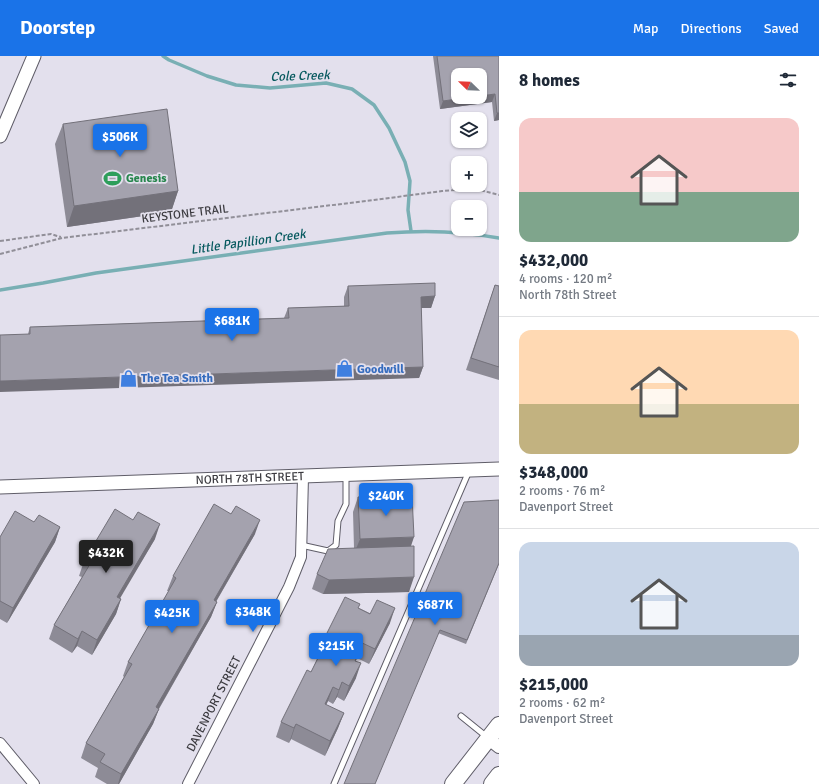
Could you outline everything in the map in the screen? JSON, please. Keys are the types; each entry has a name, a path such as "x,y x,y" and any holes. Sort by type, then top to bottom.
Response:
{"highway":[{"path":"453,784 494,743 499,725"},
{"path":"492,784 499,775"}],"main road":[{"path":"0,136 34,56"},
{"name":"NORTH 78TH STREET","path":"0,487 499,469"}],"street":[{"name":"DAVENPORT STREET","path":"188,784 289,587 301,557 303,477"},
{"path":"0,743 34,784"}],"lane":[{"path":"334,784 470,470"},
{"path":"301,545 328,550 336,545 338,521 346,504 346,475"},
{"path":"461,716 494,743"}],"path":[{"name":"KEYSTONE TRAIL","path":"0,254 62,238 464,188 499,194"},
{"path":"0,241 51,234 62,238"}],"building":[{"path":"437,56 499,56 499,113 497,113 495,94 487,95 487,68 451,68 451,100 443,101"},
{"name":"Genesis","path":"167,109 178,191 74,206 63,124"},
{"path":"435,283 435,296 421,297 423,367 0,381 0,335 30,334 30,327 289,318 288,308 349,306 348,286"},
{"path":"495,285 499,286 499,367 471,358"},
{"path":"412,495 414,537 360,539 358,497"},
{"path":"499,500 499,563 467,640 440,630 375,784 344,784 464,502"},
{"path":"214,504 231,514 236,506 260,520 214,600 217,602 156,707 159,709 121,774 100,762 105,754 86,743 132,664 128,662 176,578 173,576"},
{"path":"115,509 133,520 138,512 160,524 117,597 121,599 97,640 82,631 78,639 54,625 90,564 84,561"},
{"path":"15,511 34,522 39,515 60,527 13,608 0,601 0,537"},
{"path":"414,546 414,577 329,580 317,574 328,549"},
{"path":"345,597 360,604 358,608 370,614 377,600 395,608 375,649 358,641 352,652 358,655 355,661 361,663 349,686 342,682 339,690 333,687 325,704 344,713 330,741 296,724 294,728 281,722 307,670 311,672 325,644 323,641"}],"waterway":[{"name":"Cole Creek","path":"163,56 207,76 236,85 270,88 326,83 352,89 374,105 389,128 405,162 410,181 408,210 411,231"},
{"name":"Little Papillion Creek","path":"0,290 96,273 387,233 443,232 499,238"}],"place":[{"name":"Genesis","path":"113,178"},
{"name":"Goodwill","path":"344,369"},
{"name":"The Tea Smith","path":"128,378"}]}
